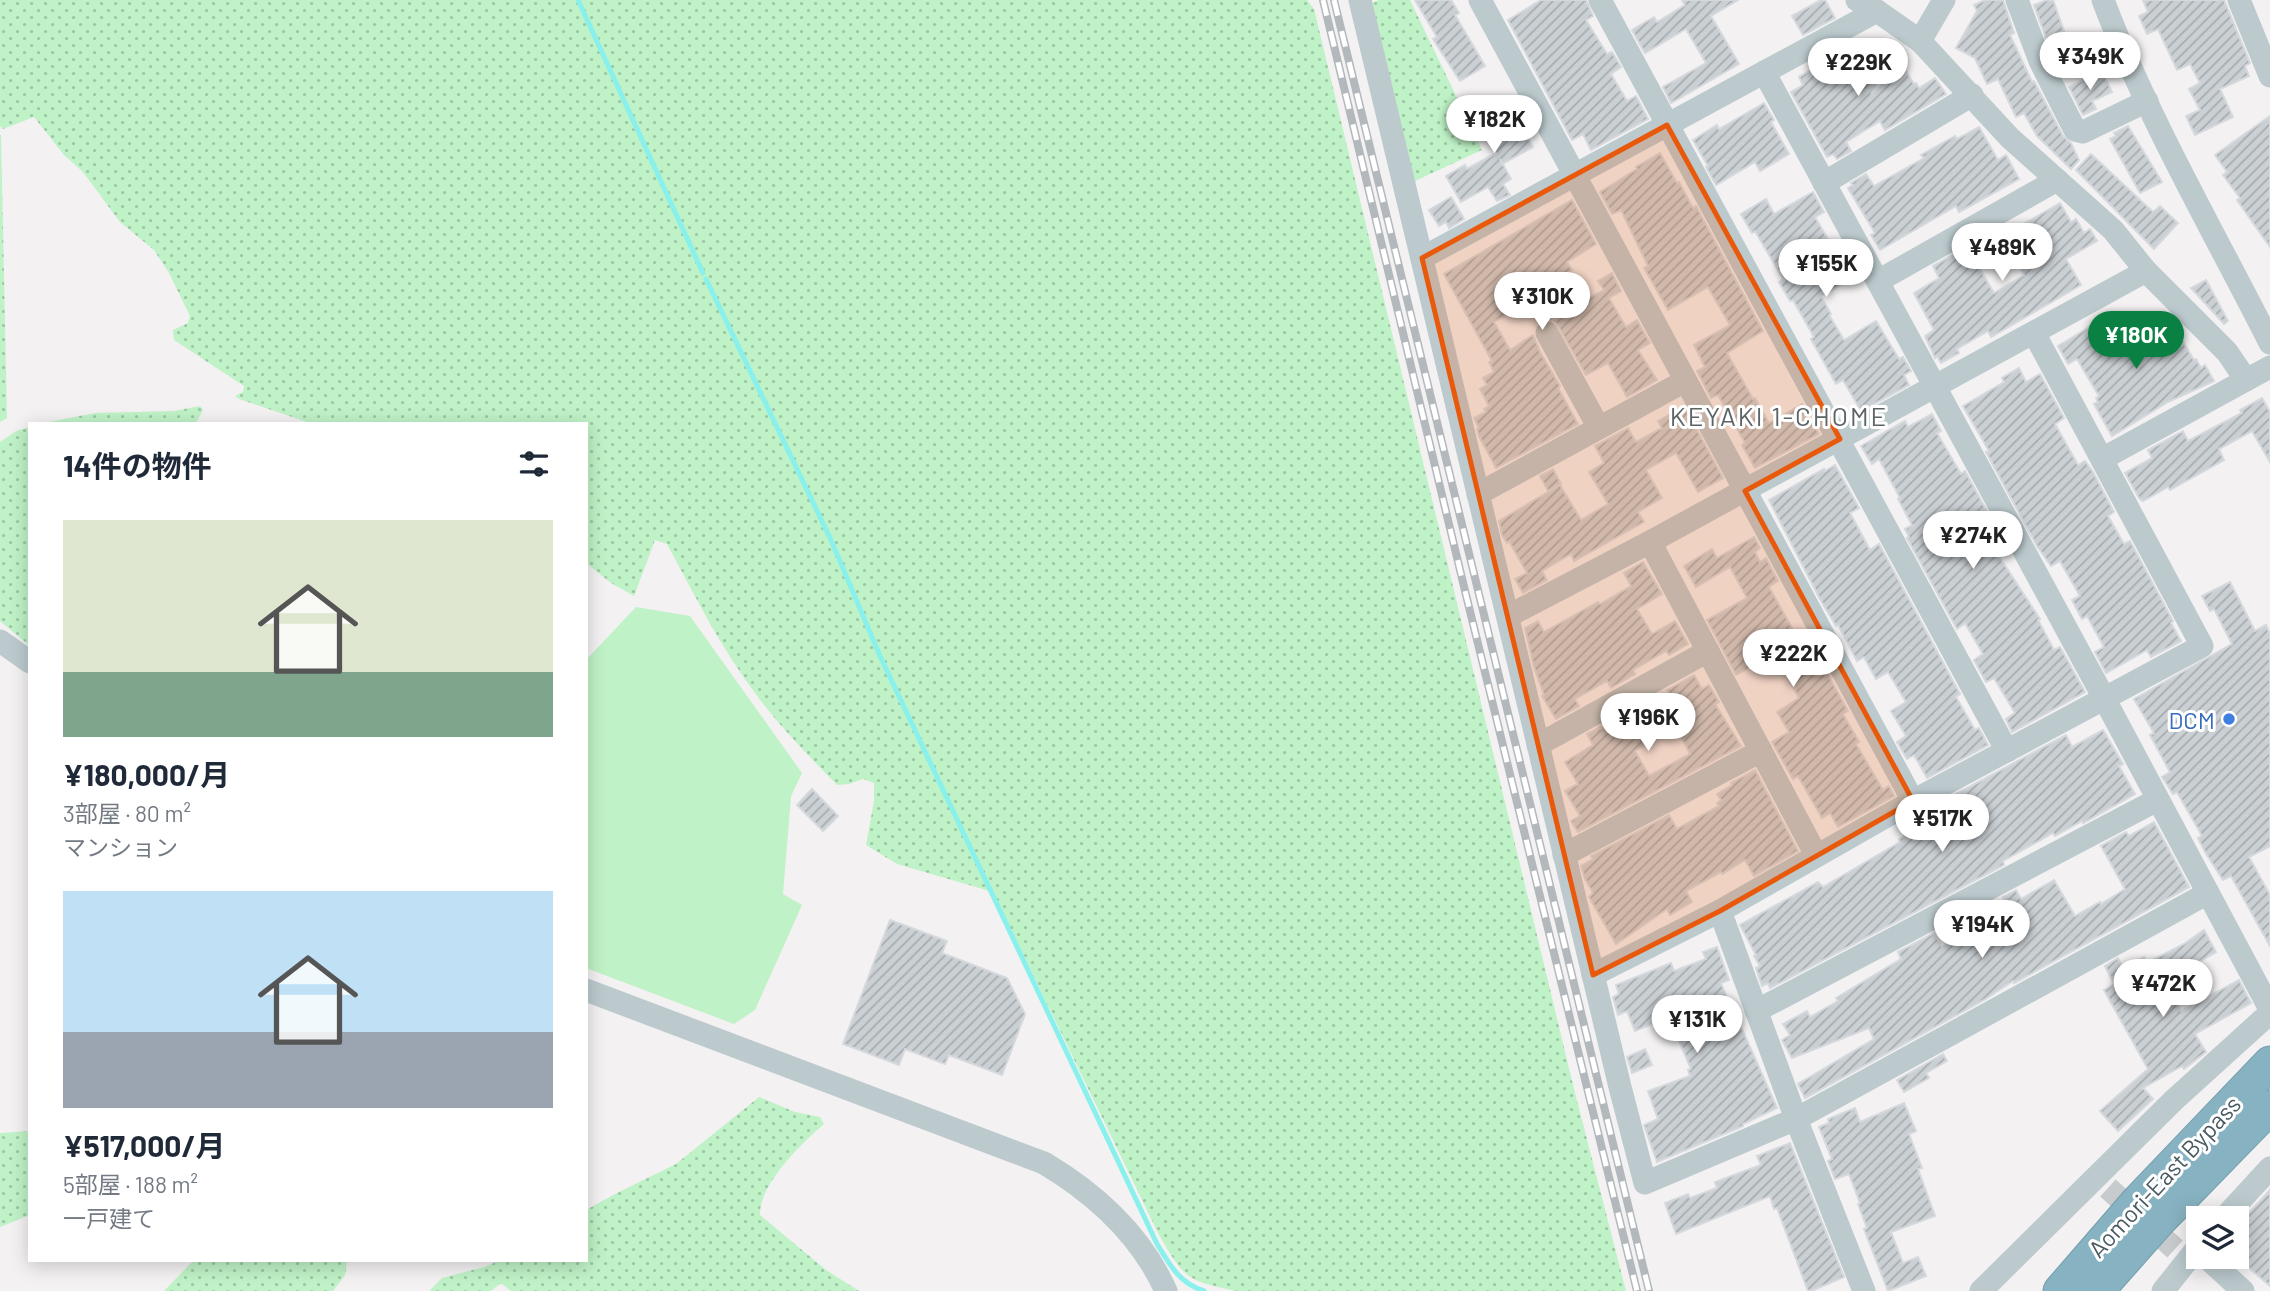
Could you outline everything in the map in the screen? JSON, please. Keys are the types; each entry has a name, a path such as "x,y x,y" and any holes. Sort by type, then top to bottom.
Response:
{"highway":[{"name":"Aomori-East Bypass","path":"2060,1291 2138,1201 2270,1063"},
{"name":"Aomori-East Bypass","path":"2097,1291 2159,1221 2270,1107"}],"street":[{"path":"1360,0 1645,1182 1796,1119 2208,894"},
{"path":"1480,0 1913,801"},
{"path":"1920,41 1944,0"},
{"path":"2017,0 2040,61 2078,132 2147,101"},
{"path":"2104,0 2116,34 2147,101 2270,343"},
{"path":"2239,0 2270,76"},
{"path":"1609,3 1667,125 1840,439 2007,751"},
{"path":"1422,258 1764,72 1867,5 1920,41 2010,138 2113,230 2146,271 2227,352 2246,380"},
{"path":"1764,72 2105,698 2270,1011 2174,1100 2103,1183 1981,1291"},
{"path":"1824,183 1972,95"},
{"path":"1878,281 2057,180"},
{"path":"1508,616 1745,491 2146,271"},
{"path":"1547,333 1599,428"},
{"path":"1593,975 1720,911 1913,801 2203,646 2034,333"},
{"path":"2102,459 2270,368"},
{"path":"1478,494 1685,382"},
{"path":"1650,542 1816,855"},
{"path":"0,641 28,661"},
{"path":"1538,745 1708,651"},
{"path":"1564,855 1761,751"},
{"path":"1756,1011 2157,800"},
{"path":"1720,911 1796,1119 1864,1291"},
{"path":"588,991 1044,1163 1083,1190 1120,1222 1145,1252 1166,1291"},
{"path":"2235,1206 2270,1168"},
{"path":"2162,1291 2186,1261"},
{"path":"2215,1269 2243,1291"}],"highlighted area":[{"path":"1667,125 1840,439 1745,491 1913,801 1720,911 1593,975 1422,258"}],"green space":[{"path":"0,0 1307,0 1314,9 1574,1089 1626,1291 1237,1291 1207,1284 1188,1275 1174,1260 1158,1233 993,892 897,864 866,845 874,801 874,783 863,779 837,785 796,742 758,697 733,661 667,544 655,540 634,596 611,583 588,565 588,422 307,422 239,399 235,396 243,392 244,386 174,340 173,330 188,323 190,316 169,273 154,250 120,222 83,172 64,155 34,117 3,129 0,126"},
{"path":"1379,0 1410,0 1482,150 1415,181 1372,3"},
{"path":"0,135 7,418 0,422"},
{"path":"200,406 203,410 197,422 49,422 95,413 174,411"},
{"path":"28,428 28,644 0,621 0,442 16,431"},
{"path":"636,607 690,616 802,773 791,796 783,894 802,905 755,1010 734,1024 588,969 588,658"},
{"path":"759,1097 795,1112 820,1117 824,1124 783,1165 766,1190 760,1215 826,1270 859,1291 511,1291 501,1283 491,1291 429,1291 442,1278 496,1262 588,1262 588,1209 676,1164"},
{"path":"28,1131 28,1216 0,1227 0,1133"},
{"path":"192,1262 347,1262 345,1275 333,1291 164,1291"}],"building":[{"path":"1415,0 1451,0 1459,13 1455,15 1485,66 1460,81 1433,39 1437,37"},
{"path":"1541,0 1586,0 1593,16 1586,20 1607,54 1612,52 1621,67 1611,74 1627,101 1636,96 1648,119 1591,150 1583,134 1572,140 1508,20"},
{"path":"1682,0 1738,0 1711,16 1739,64 1671,103 1663,87 1706,63 1686,29 1645,53 1632,30 1654,17 1657,22 1685,5"},
{"path":"1825,0 1835,18 1803,35 1792,16"},
{"path":"1985,0 2003,0 2014,33 2010,35 2032,82 2034,81 2079,160 2071,169 2037,136 2024,113 2016,117 1998,79 1987,84 1975,58 1956,48 1977,11 1974,5"},
{"path":"2053,0 2064,31 2046,38 2034,5"},
{"path":"2143,0 2224,0 2250,63 2245,66 2249,76 2220,89 2233,117 2195,135 2186,116 2200,110 2189,89 2200,83 2190,64 2177,70 2158,29 2147,34 2139,16 2148,12"},
{"path":"1896,42 1901,45 1871,94 1903,66 1919,88 1935,78 1946,94 1885,130 1880,121 1846,142 1851,151 1837,159 1833,154 1827,157 1791,92 1803,85 1799,77 1850,47 1860,64"},
{"path":"2102,71 2112,92 2092,101 2096,109 2083,115 2069,87"},
{"path":"1519,103 1527,116 1519,120 1533,147 1503,164 1511,179 1503,184 1510,195 1497,201 1488,187 1461,202 1446,176 1465,165 1467,169 1496,153 1482,129 1488,126 1482,117 1505,104 1508,109"},
{"path":"1764,103 1789,154 1760,171 1755,162 1716,185 1693,140 1717,125 1719,129"},
{"path":"2270,116 2270,247 2237,200 2240,198 2223,175 2227,172 2215,155"},
{"path":"2128,126 2162,182 2140,193 2110,139 2116,136 2114,133"},
{"path":"1979,127 1998,160 2006,155 2019,179 1959,212 1956,206 1880,250 1871,235 1875,233 1848,188 1853,185 1851,183 1866,174 1874,186 1924,158 1921,155 1955,136 1957,139"},
{"path":"1660,153 1693,208 1696,206 1763,331 1727,353 1753,399 1755,398 1769,423 1802,404 1819,434 1755,468 1742,445 1745,443 1718,395 1711,398 1697,371 1705,367 1694,345 1730,325 1708,287 1668,310 1644,268 1648,266 1621,210 1612,214 1600,192"},
{"path":"2091,154 2153,212 2160,206 2178,223 2154,249 2076,170"},
{"path":"1813,192 1824,212 1815,217 1839,258 1847,253 1858,275 1821,296 1831,314 1829,315 1844,340 1876,321 1899,359 1903,357 1911,371 1904,375 1909,385 1861,411 1843,380 1836,384 1811,339 1814,337 1793,300 1790,301 1779,282 1783,279 1755,231 1752,233 1741,214 1766,199 1774,214"},
{"path":"1451,197 1464,219 1449,228 1446,222 1439,226 1429,210"},
{"path":"1572,200 1596,244 1567,262 1572,270 1555,280 1571,308 1604,290 1598,281 1612,273 1621,291 1609,298 1626,327 1637,320 1650,343 1638,350 1657,380 1627,397 1608,363 1586,375 1555,321 1560,318 1546,293 1542,295 1537,287 1508,305 1512,312 1494,322 1510,350 1533,335 1578,424 1496,468 1479,436 1479,428 1474,418 1486,412 1484,409 1489,406 1480,389 1487,385 1483,378 1494,372 1489,362 1492,361 1444,274"},
{"path":"2060,203 2071,222 2076,219 2084,233 2090,229 2097,241 2066,259 2081,285 1991,337 1988,331 1957,349 1959,353 1941,363 1937,356 1935,358 1925,336 1934,330 1914,293 1939,278 1933,266 1967,247 1994,293 2024,275 2003,236"},
{"path":"2206,280 2228,321 2224,324 2191,288"},
{"path":"2167,315 2194,360 2196,359 2201,368 2205,365 2214,381 2168,402 2112,436 2094,404 2098,402 2096,398 2099,396 2077,359 2068,364 2058,346 2091,326 2102,344 2131,327 2134,332"},
{"path":"2019,368 2026,382 2040,374 2064,418 2055,424 2078,465 2085,461 2093,472 2114,512 2108,516 2124,544 2130,541 2173,621 2171,623 2181,641 2151,657 2147,650 2106,673 2095,652 2104,647 2087,616 2082,619 2072,600 2080,596 2060,561 2051,566 2037,546 1963,406 2004,382 2002,378"},
{"path":"2262,398 2270,412 2270,462 2252,431 2219,449 2224,460 2170,490 2168,487 2143,501 2139,498 2125,473 2152,458 2148,450 2183,431 2188,441 2242,413 2240,410"},
{"path":"1684,406 1723,478 1698,492 1676,453 1646,470 1662,498 1638,512 1644,522 1574,561 1571,554 1542,571 1547,580 1523,593 1515,579 1527,573 1509,541 1507,543 1502,535 1499,521 1560,485 1581,520 1608,504 1589,472 1604,463 1595,446 1628,428 1636,442 1662,428 1658,421"},
{"path":"1932,414 1941,431 1937,433 1961,474 1965,471 2000,535 1989,541 2040,619 2038,620 2054,650 2060,647 2085,692 2012,732 2006,719 2015,713 1994,678 1986,682 1974,660 1983,654 1965,623 1957,629 1907,538 1909,537 1905,529 1912,525 1898,499 1900,498 1879,459 1872,464 1861,446 1905,421 1908,427"},
{"path":"1835,465 1859,508 1850,513 1870,550 1879,544 1960,694 1956,697 1975,730 1979,728 1988,745 1927,778 1914,755 1907,759 1897,742 1906,736 1891,711 1906,702 1888,672 1876,679 1864,657 1857,661 1838,625 1836,626 1820,599 1769,500"},
{"path":"1553,469 1561,484 1548,491 1540,476"},
{"path":"1754,537 1760,548 1755,552 1760,562 1766,558 1778,581 1769,587 1801,644 1808,640 1833,684 1848,711 1843,714 1859,742 1856,744 1883,790 1889,786 1894,796 1838,827 1830,813 1822,818 1798,776 1793,779 1772,742 1789,732 1777,712 1799,698 1774,654 1736,675 1707,620 1747,598 1730,567 1696,587 1684,566 1712,549 1717,558"},
{"path":"1643,562 1662,594 1637,609 1652,634 1675,621 1688,644 1669,655 1666,651 1633,670 1635,674 1611,688 1607,681 1575,699 1579,706 1556,719 1542,696 1544,695 1525,628 1538,621 1544,632 1598,602 1600,604 1631,586 1624,573"},
{"path":"2230,582 2255,631 2266,625 2270,634 2270,846 2249,857 2270,895 2270,946 2231,876 2223,880 2205,852 2198,838 2202,836 2177,792 2173,794 2162,777 2170,772 2150,735 2154,733 2134,699 2232,644 2214,609 2210,611 2202,596"},
{"path":"1694,675 1702,689 1709,685 1719,702 1715,704 1741,746 1578,832 1571,821 1580,816 1565,791 1578,784 1565,762 1593,745 1587,734 1629,712 1635,723 1670,703 1668,700 1672,698 1667,690","holes":["1675,726 1690,754 1649,776 1635,751"]},
{"path":"2103,730 2123,764 2119,766 2135,794 2083,823 2082,821 2055,836 2053,833 2003,861 2004,865 1770,988 1768,983 1762,986 1756,968 1760,966 1740,925 1818,882 1823,887 1900,842 1899,839 1961,805 1956,794 2066,735 2072,747"},
{"path":"1755,770 1798,851 1754,876 1745,860 1722,874 1721,872 1686,891 1692,902 1670,915 1667,909 1616,944 1589,897 1593,893 1581,866 1593,859 1591,856 1669,815 1677,829 1719,806 1717,803 1721,800 1717,794"},
{"path":"812,789 838,816 823,831 797,805"},
{"path":"2154,822 2189,887 2014,983 2013,981 1984,1000 1805,1098 1798,1084 1874,1039 1869,1028 1792,1058 1782,1040 1790,1035 1783,1024 1807,1011 1810,1017 1838,1001 1836,998 1901,959 1898,952 1934,933 1942,947 2009,911 2003,897 2016,890 2021,899 2054,880 2075,916 2100,902 2101,904 2125,889 2101,846 2126,832 2129,836"},
{"path":"890,920 947,941 942,953 1007,978 1025,1014 1002,1075 949,1055 945,1064 905,1049 899,1065 843,1044"},
{"path":"2204,930 2216,952 2166,981 2181,1011 2239,980 2251,1003 2195,1034 2206,1052 2184,1069 2182,1066 2143,1088 2153,1099 2118,1131 2100,1111 2148,1069 2104,990 2114,984 2105,966 2118,958 2123,968 2144,957 2147,963"},
{"path":"1717,947 1729,980 1721,983 1777,1108 1743,1126 1657,1162 1644,1125 1658,1119 1648,1091 1690,1076 1688,1070 1691,1069 1669,1017 1635,1031 1627,1011 1618,1015 1613,997 1619,994 1616,985 1671,963 1674,971 1706,959 1703,952"},
{"path":"1645,1049 1652,1065 1632,1073 1627,1057"},
{"path":"1943,1054 1947,1061 1926,1073 1929,1078 1904,1092 1897,1080"},
{"path":"1904,1103 1916,1131 1909,1134 1922,1168 1918,1169 1935,1216 1891,1232 1903,1263 1918,1257 1926,1276 1888,1291 1864,1229 1867,1228 1849,1174 1835,1179 1828,1161 1832,1159 1819,1127 1829,1123 1828,1119 1855,1108 1860,1122"},
{"path":"1790,1143 1844,1277 1811,1291 1808,1291 1770,1196 1676,1234 1665,1203 1688,1194 1690,1198 1717,1188 1715,1182 1761,1165 1757,1156"},
{"path":"2270,1190 2270,1286 2249,1268 2249,1213"}],"waterway":[{"path":"578,0 703,273"},
{"path":"706,279 831,540 880,656 1157,1244 1182,1278 1204,1291"}],"tunnel":[{"path":"2108,1188 2175,1249"}],"railway":[{"path":"1323,0 1637,1291"},
{"path":"1334,0 1649,1291"}],"place":[{"name":"DCM","path":"2229,719"}],"district":[{"name":"KEYAKI 1-CHOME","path":"1779,415"}]}
